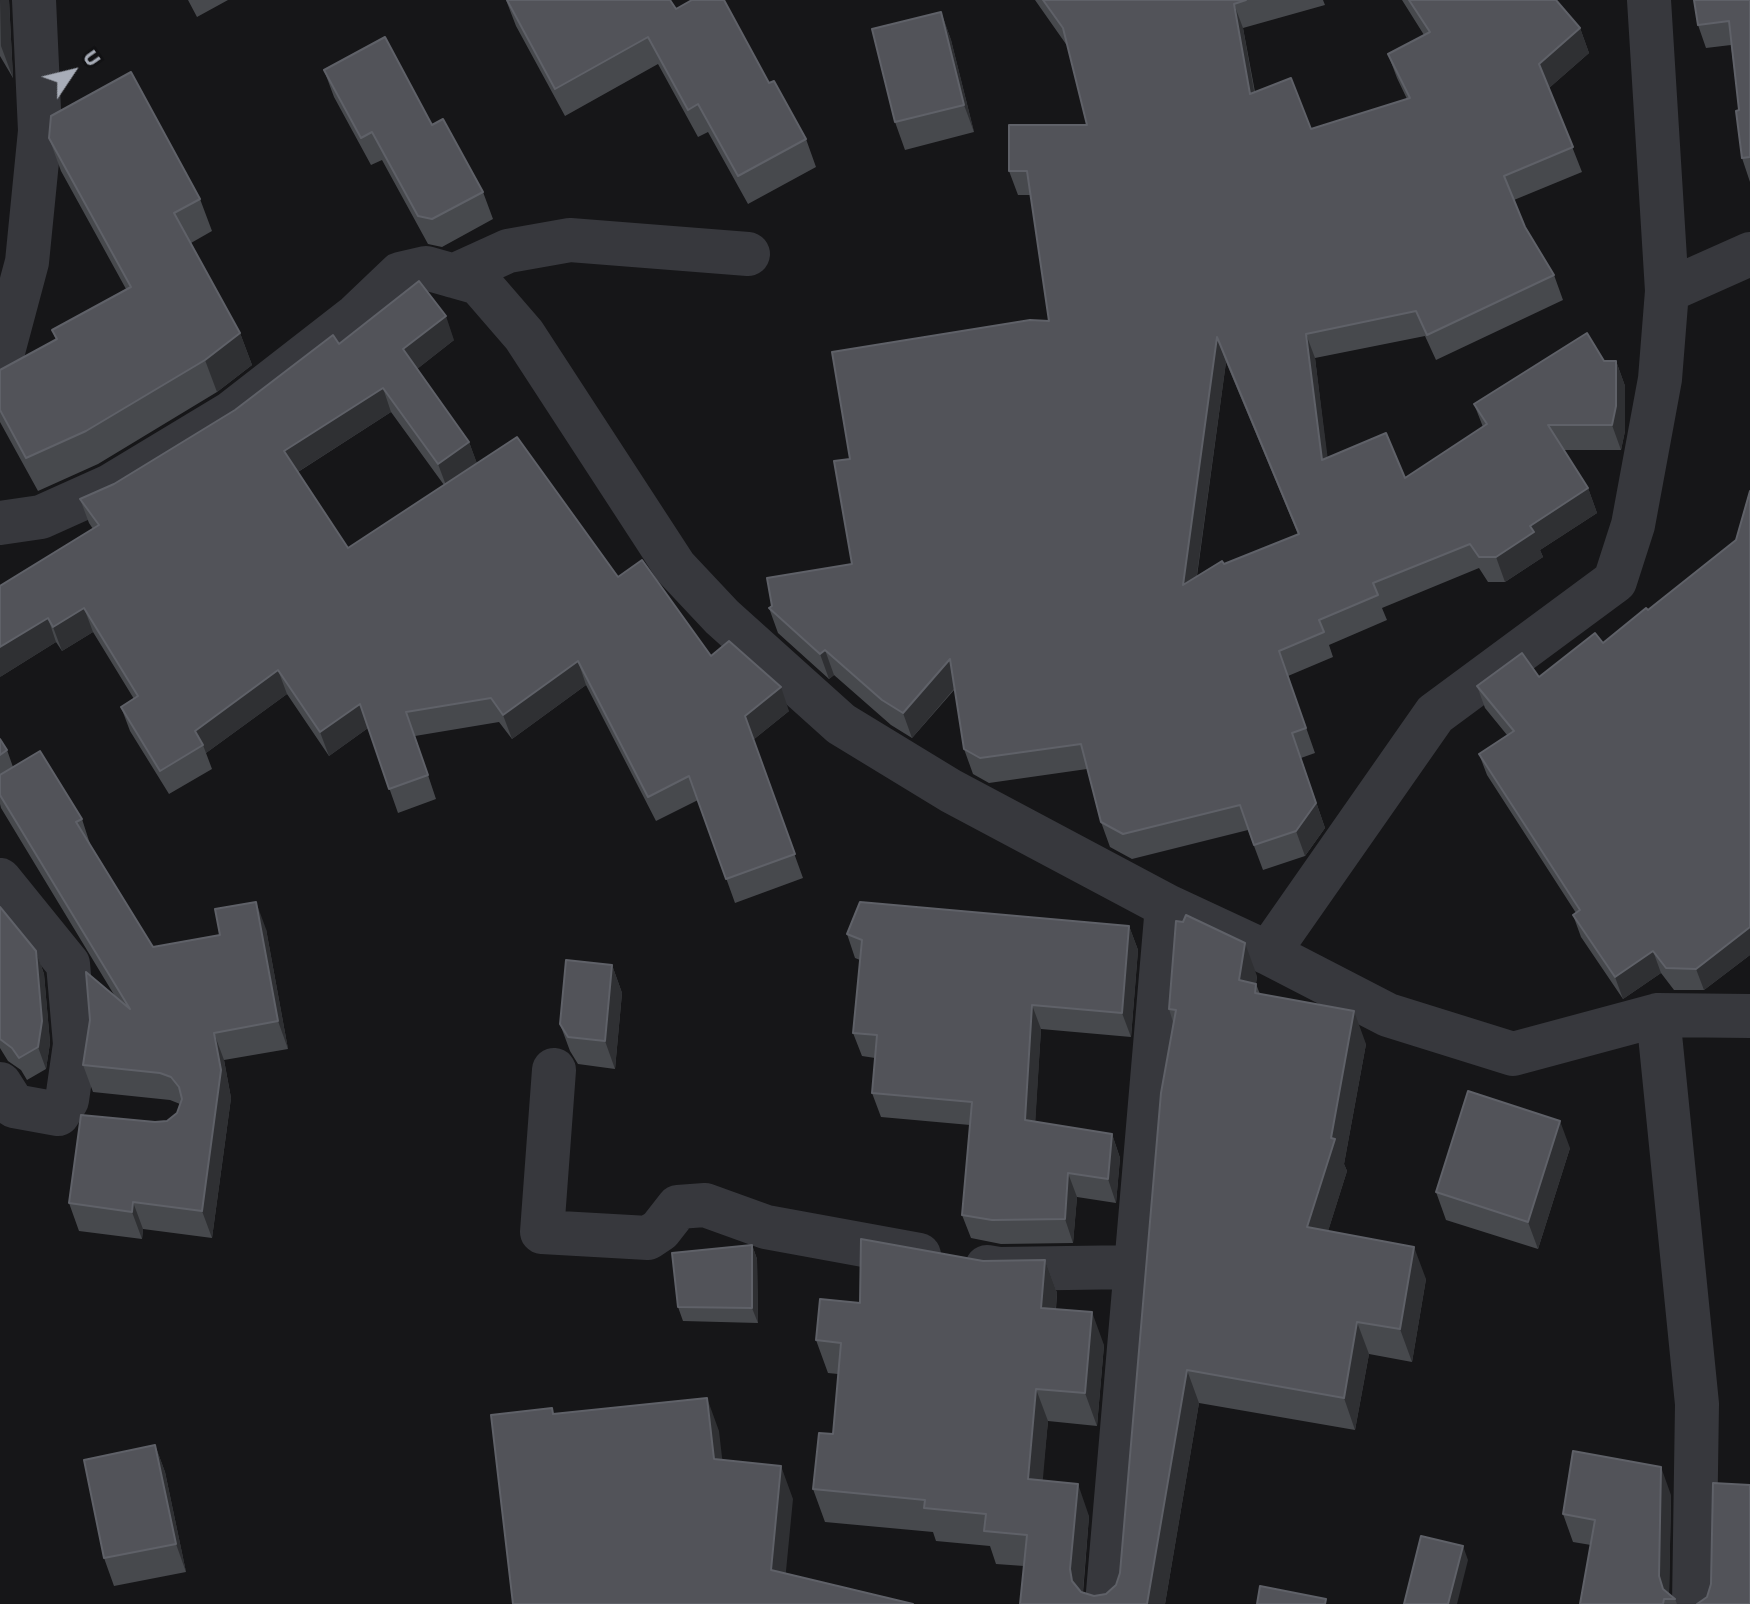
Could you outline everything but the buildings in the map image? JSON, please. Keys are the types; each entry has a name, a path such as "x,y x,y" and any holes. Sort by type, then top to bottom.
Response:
{"street":[{"path":"0,363 27,262 39,146 34,0"},
{"path":"1268,953 1435,714 1615,581 1633,525 1657,394 1667,291 1649,0"},
{"path":"453,276 508,251 570,240 748,254"},
{"path":"1667,291 1750,254"},
{"path":"0,523 41,517 110,486 231,413 357,315 400,274 426,268 479,283 524,335 675,567 722,617 841,724 951,791 1167,906 1268,953 1388,1015 1513,1054 1658,1015 1750,1016"},
{"path":"0,880 68,964 75,1044 67,1100 58,1114"},
{"path":"1107,1604 1167,906"},
{"path":"1658,1015 1697,1404 1694,1604"},
{"path":"554,1070 542,1232 648,1238 660,1230 678,1207 705,1205 766,1227 999,1269 1136,1267"},
{"path":"0,1084 14,1106 105,1119"}]}
